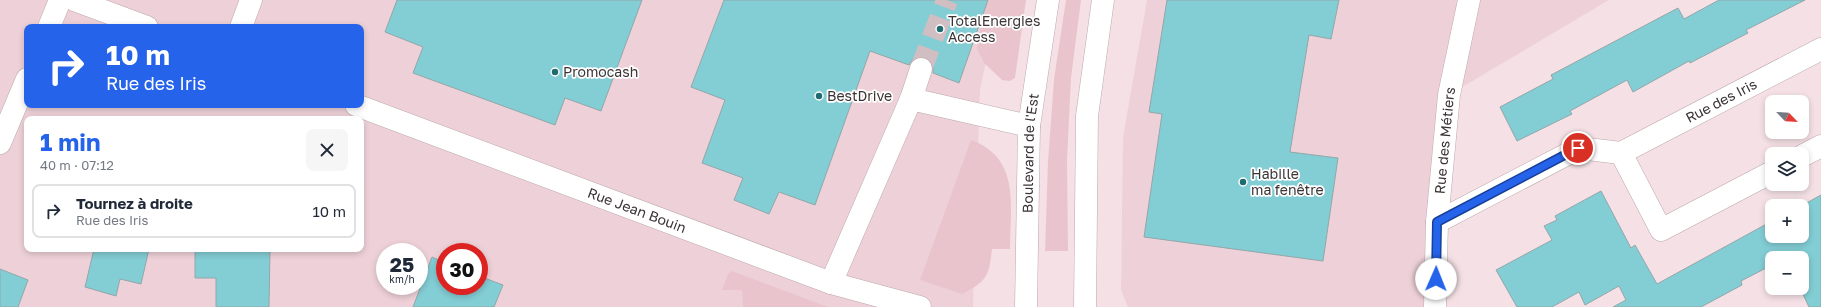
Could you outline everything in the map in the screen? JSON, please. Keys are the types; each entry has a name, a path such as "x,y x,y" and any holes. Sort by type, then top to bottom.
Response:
{"street":[{"path":"50,24 60,0"},
{"path":"74,0 139,24"},
{"path":"242,24 251,0"},
{"name":"Boulevard de l'Est","path":"1026,307 1029,126 1048,0"},
{"path":"1085,307 1087,116 1103,0"},
{"name":"Rue des Métiers","path":"1435,307 1437,222 1449,95 1469,0"},
{"name":"Rue des Iris","path":"1622,153 1821,49"},
{"path":"831,283 911,99 921,69"},
{"path":"0,143 24,86"},
{"path":"911,99 1029,126"},
{"name":"Rue Jean Bouin","path":"364,108 831,283 920,307"},
{"path":"1809,152 1821,146"},
{"path":"1437,222 1578,148 1622,153 1661,230 1765,176"}],"shaded area":[{"path":"0,0 999,0 980,90 973,307 0,307"},
{"path":"985,0 1026,0 1015,78 1010,81 1002,80 984,63 977,49"},
{"path":"1066,0 1081,0 1071,78 1067,160 1068,251 1045,251 1048,162 1054,79"},
{"path":"1147,0 1609,0 1449,95 1435,307 1128,307 1121,290 1123,137"},
{"path":"971,140 987,148 998,159 1005,171 1011,200 1010,249 992,249 990,266 985,277 977,285 962,294 920,280"},
{"path":"732,271 828,307 743,307 742,290 722,290 728,274"}],"building":[{"name":"Promocash","path":"397,0 642,0 601,111 565,98 555,125 413,73 423,47 385,32"},
{"path":"724,0 988,0 959,83 933,73 933,66 930,60 925,57 918,57 912,60 909,65 870,51 815,205 779,192 769,214 734,200 743,178 702,163 725,100 691,87"},
{"path":"1167,0 1339,0 1331,39 1309,35 1290,152 1338,158 1323,261 1144,237 1162,114 1149,112"},
{"path":"1719,0 1805,0 1746,30 1748,33 1690,63 1689,61 1633,92 1627,80 1570,111 1572,114 1517,141 1500,107 1553,79 1551,75 1678,8 1684,19"},
{"path":"1601,191 1631,248 1635,245 1657,284 1765,225 1765,243 1809,243 1809,202 1821,195 1821,307 1809,307 1803,295 1809,295 1809,251 1765,251 1765,269 1741,281 1742,285 1701,307 1613,307 1626,300 1619,286 1585,305 1579,292 1552,307 1517,307 1496,270 1552,240 1544,226 1557,220 1555,216"},
{"path":"93,252 148,252 141,284 120,279 116,296 85,287"},
{"path":"195,252 270,252 269,307 216,307 216,278 195,278"},
{"path":"432,257 436,259 436,295 488,295 488,279 503,285 494,307 413,307 418,295 428,295 428,268"},
{"path":"0,269 28,280 18,307 0,307"}],"tunnel":[{"path":"921,69 947,0"}],"place":[{"name":"TotalEnergies Access","path":"940,29"},
{"name":"Promocash","path":"555,72"},
{"name":"BestDrive","path":"819,96"},
{"name":"Habille ma fenêtre","path":"1243,182"}],"route":[{"path":"1436,279 1437,222 1578,148"}]}
